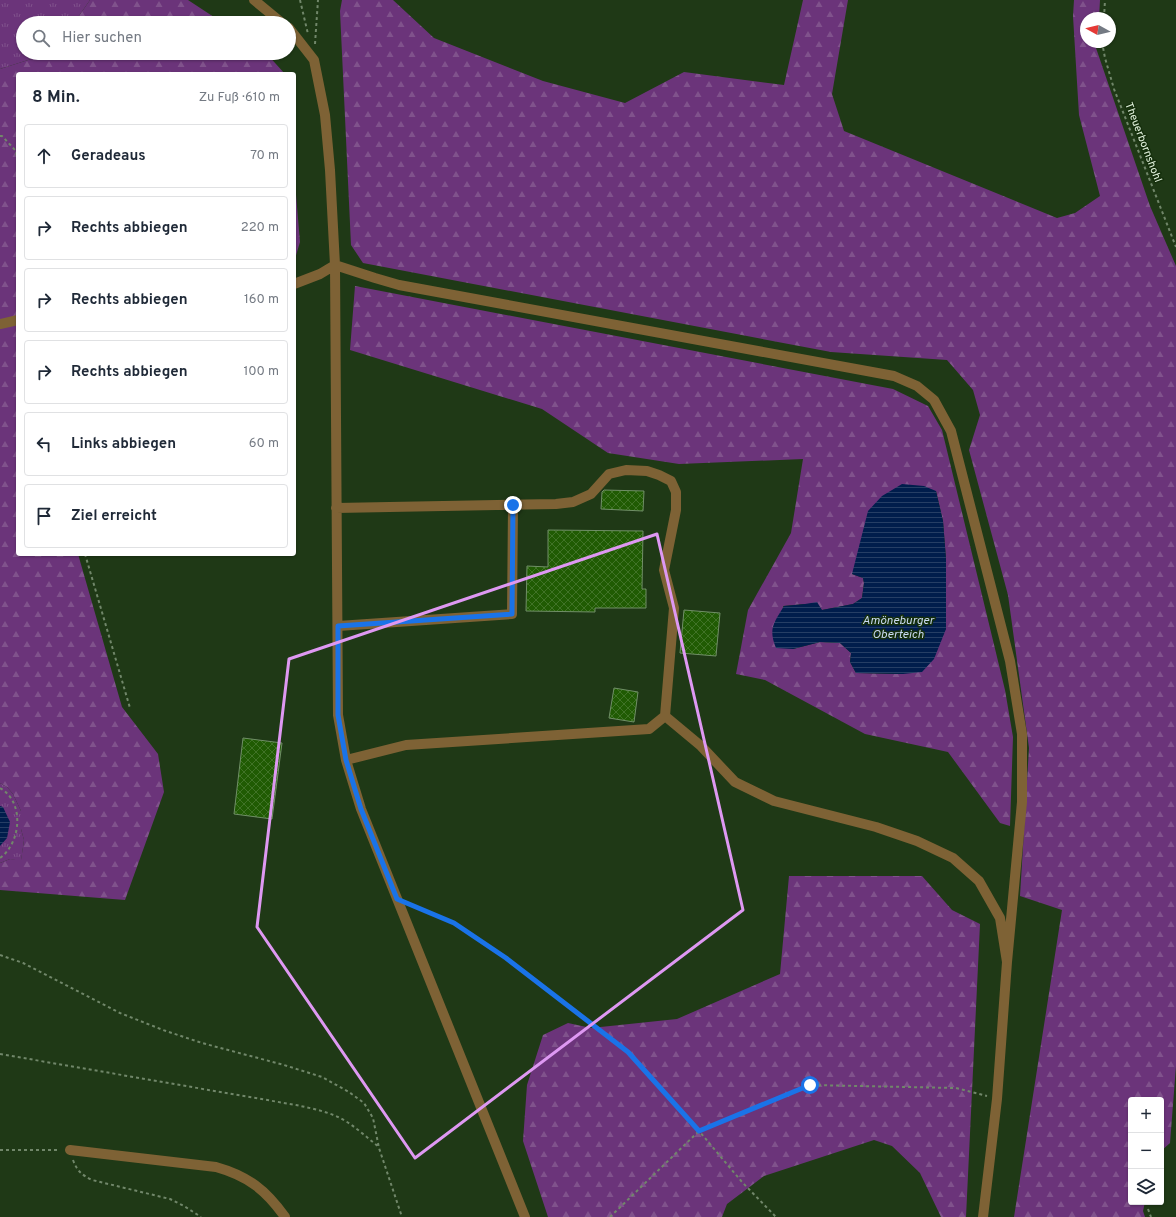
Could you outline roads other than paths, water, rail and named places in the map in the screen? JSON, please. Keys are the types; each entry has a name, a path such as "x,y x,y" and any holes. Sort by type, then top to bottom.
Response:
{"lane":[{"path":"254,0 273,16"},
{"path":"296,37 314,60 325,115 330,170 335,265 338,715 346,760 361,809 525,1217"},
{"path":"296,283 320,274 335,265 399,284 894,376 917,386 934,400 951,431 1010,661 1022,734 1022,802 1006,962 997,1099 983,1217"},
{"path":"0,324 16,320"},
{"path":"336,508 556,504 573,502 591,494 609,474 626,470 647,471 659,475 671,481 676,492 676,510 664,570 674,608 665,716 649,729 406,745 346,760"},
{"path":"338,626 512,614 513,505"},
{"path":"665,716 701,746 735,782 774,801 876,827 917,841 953,858 979,881 1000,918 1006,962"},
{"path":"70,1150 216,1167 229,1171 242,1176 262,1190 284,1217"}],"water":[{"name":"Amöneburger Oberteich","path":"902,484 924,486 936,491 943,521 946,559 946,629 934,659 922,672 903,674 856,673 850,662 851,653 840,643 820,642 793,649 776,648 772,630 775,621 784,606 817,602 822,610 853,604 862,598 864,583 863,578 852,574 868,511 882,496"},
{"path":"0,806 3,807 10,822 7,838 0,846"}]}
